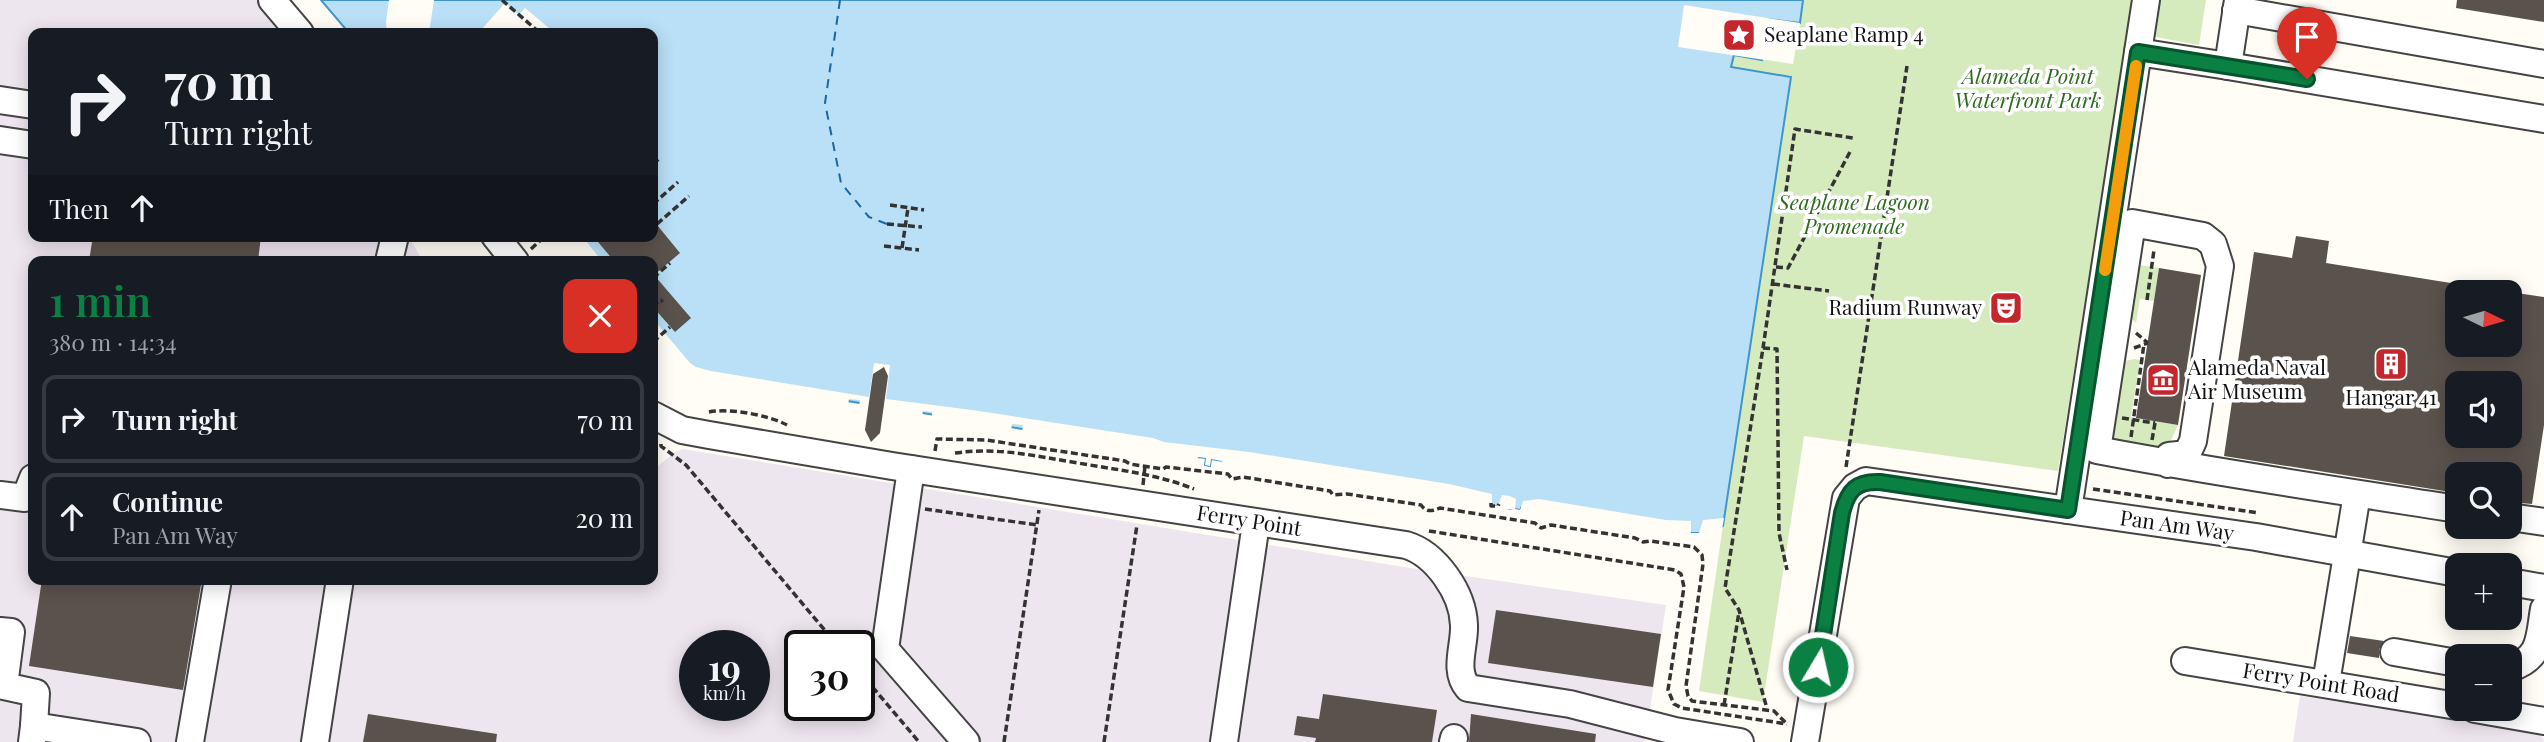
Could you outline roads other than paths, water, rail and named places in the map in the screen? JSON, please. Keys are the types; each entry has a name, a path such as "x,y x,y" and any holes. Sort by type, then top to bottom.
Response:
{"street":[{"path":"272,0 296,28"},
{"path":"2069,498 2146,0"},
{"path":"2228,66 2237,5 2544,64"},
{"path":"2138,52 2544,119"},
{"path":"0,100 28,105"},
{"path":"0,140 28,144"},
{"path":"2168,464 2169,456 2187,454 2193,441 2220,266 2213,244 2203,236 2132,223 2097,450 2168,464 2445,507"},
{"path":"500,242 511,256"},
{"name":"Ferry Point","path":"658,418 682,430 1420,549 1449,582 1459,602 1464,623 1460,666 1462,681 1468,688 1570,705 1675,736 1740,742"},
{"path":"911,469 885,649 966,742"},
{"name":"Pan Am Way","path":"1805,742 1846,498 1855,487 1866,481 2069,498 2256,537 2445,571"},
{"path":"0,495 25,498 28,490"},
{"path":"2326,683 2357,494"},
{"path":"2522,519 2544,522"},
{"path":"1224,742 1256,523"},
{"path":"2522,584 2544,588"},
{"path":"190,742 217,585"},
{"path":"314,742 339,585"},
{"path":"2522,663 2537,649 2544,609"},
{"path":"0,631 11,632 4,686 36,693 33,734 137,742"},
{"path":"2394,652 2445,661"},
{"name":"Ferry Point Road","path":"2185,661 2445,704"},
{"path":"2522,717 2544,721"}],"water":[{"path":"321,0 1803,0 1800,23 1767,19 1762,60 1734,55 1731,67 1791,77 1723,526 1691,533 1491,506 1491,503 1211,459 1210,466 1205,465 1206,458 691,376 658,340 658,256 587,256 576,242 658,242 658,28 345,28"}],"place":[{"name":"Seaplane Ramp 4","path":"1739,35"},
{"name":"Radium Runway","path":"2006,308"},
{"name":"Hangar 41","path":"2391,364"},
{"name":"Alameda Naval Air Museum","path":"2163,380"}],"park label":[{"name":"Alameda Point Waterfront Park","path":"2028,89"},
{"name":"Seaplane Lagoon Promenade","path":"1854,215"}]}
